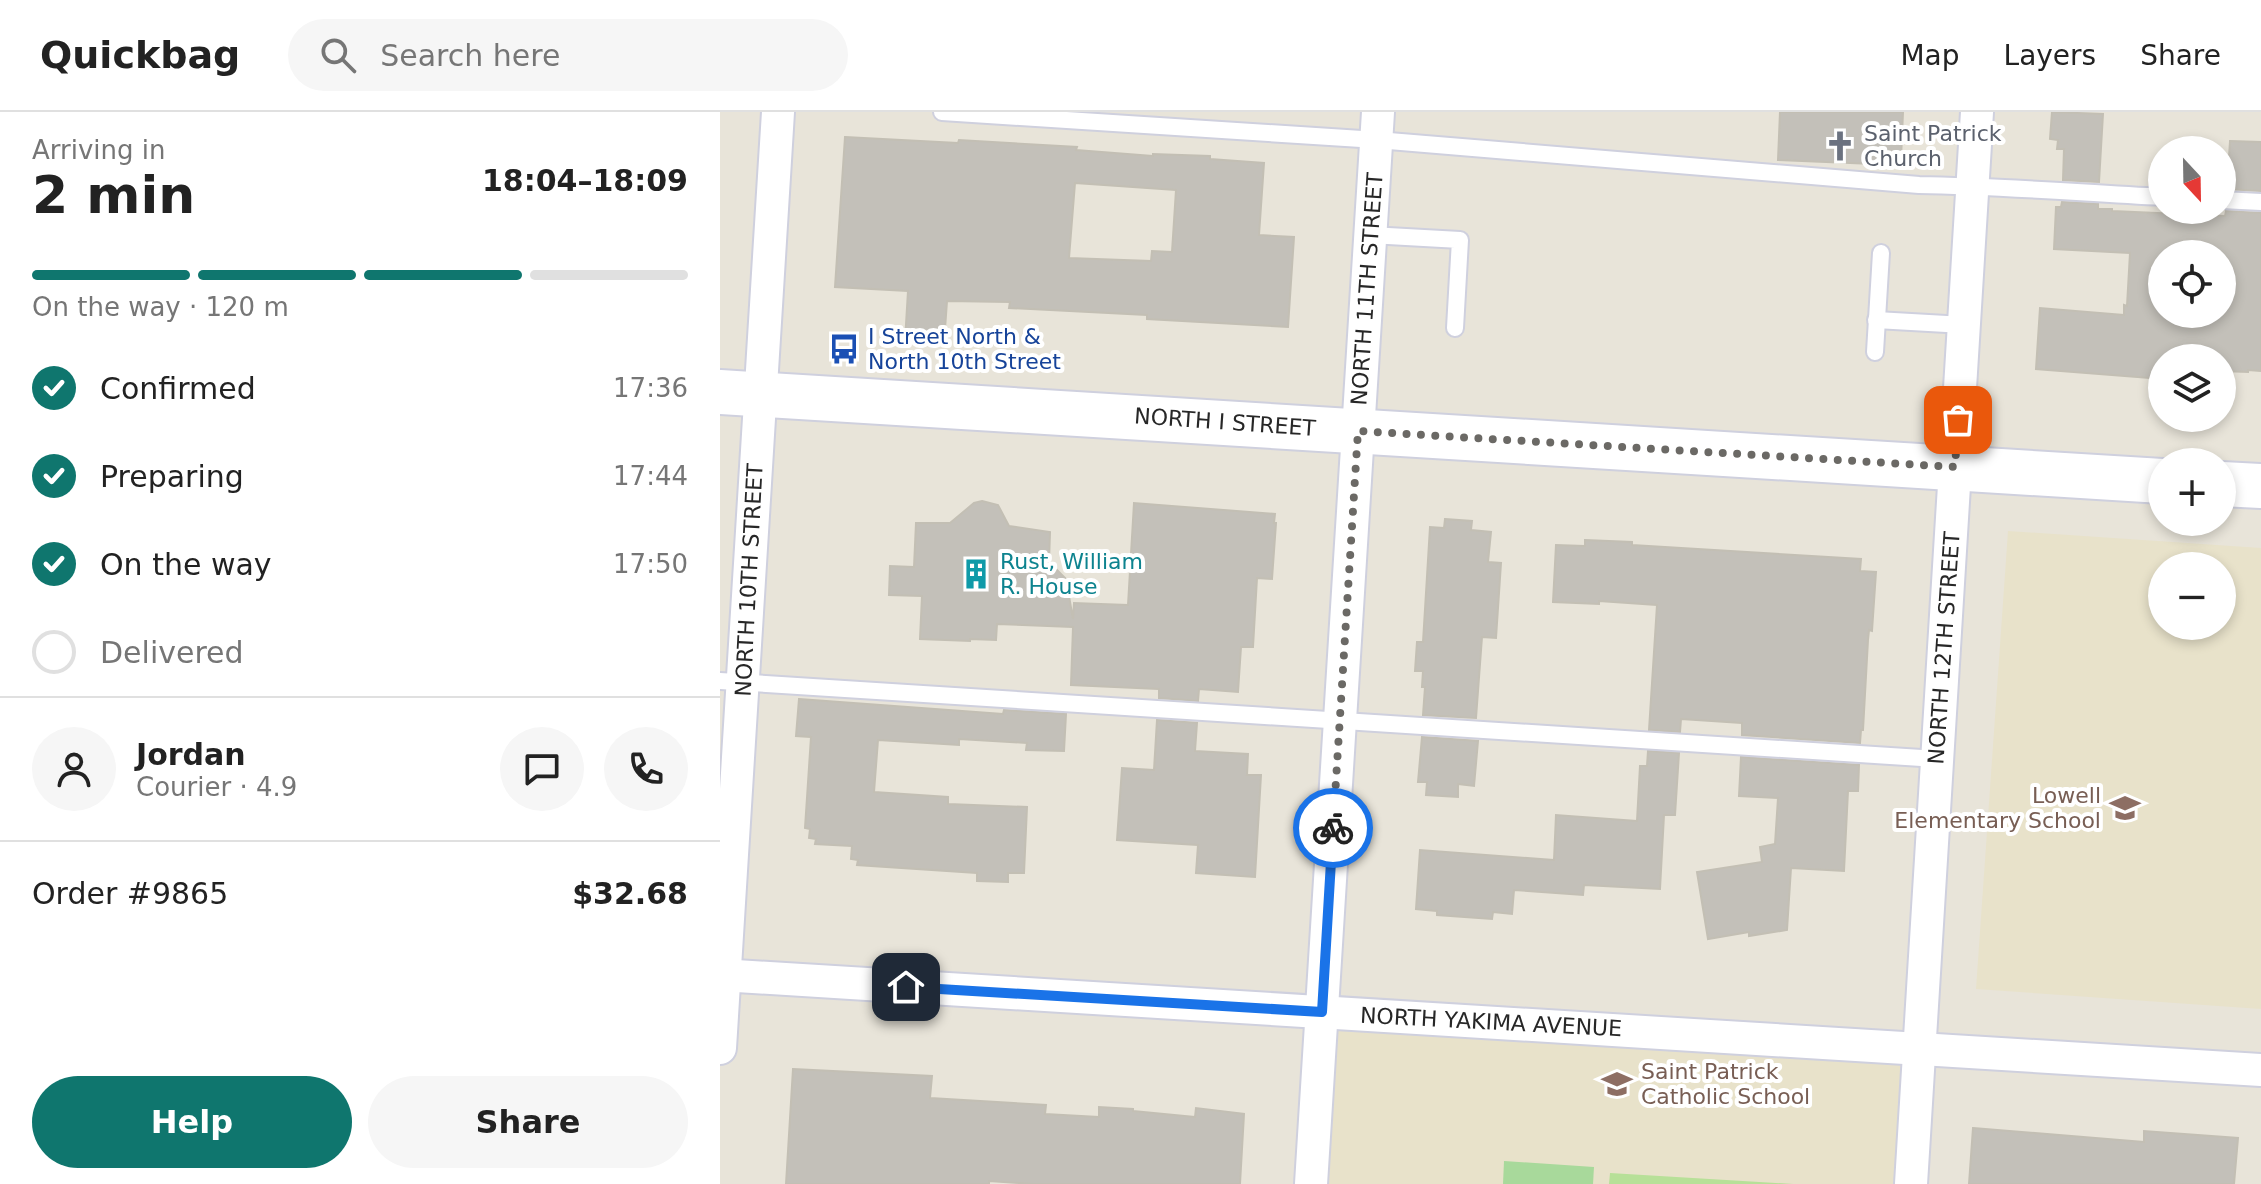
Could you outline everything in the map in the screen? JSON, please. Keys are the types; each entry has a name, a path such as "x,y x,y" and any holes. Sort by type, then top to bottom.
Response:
{"main road":[{"name":"NORTH I STREET","path":"740,393 2148,480"},
{"path":"2236,485 2261,486"}],"street":[{"name":"NORTH 10TH STREET","path":"720,1048 740,393 778,112"},
{"name":"NORTH 12TH STREET","path":"1911,1184 1977,112"},
{"name":"NORTH 11TH STREET","path":"1311,1184 1378,126"},
{"name":"NORTH YAKIMA AVENUE","path":"722,975 2261,1070"}],"lane":[{"path":"942,112 1378,126 1919,185 2148,196"},
{"path":"2236,201 2261,202"},
{"path":"1370,235 1460,240 1455,328"},
{"path":"1875,352 1881,253"},
{"path":"1876,320 1964,325"},
{"path":"731,682 1937,759"}],"shaded area":[{"name":"Lowell Elementary School","path":"2008,531 2261,548 2261,1009 1976,989"},
{"name":"Saint Patrick Catholic School","path":"1322,1012 1919,1050 1911,1184 1311,1184"}],"green space":[{"path":"1504,1161 1594,1167 1593,1184 1503,1184"},
{"path":"1610,1173 1793,1184 1609,1184"}],"building":[{"name":"Saint Patrick Church","path":"1780,112 1903,112 1901,159 1898,159 1897,165 1778,160"},
{"path":"2052,112 2103,114 2099,182 2063,180 2064,149 2057,149 2058,140 2050,139"},
{"path":"845,137 1077,147 1076,150 1153,156 1210,156 1210,159 1264,163 1259,235 1294,237 1288,327 1009,308 1010,302 947,301 944,343 905,341 908,291 835,287","holes":["1075,183 1176,190 1172,252 1152,251 1151,261 1069,258"]},
{"path":"2236,141 2261,142 2261,191 2236,190"},
{"path":"2062,202 2098,204 2098,209 2148,213 2148,224 2236,224 2236,212 2261,213 2261,371 2236,372 2236,344 2148,344 2148,378 2036,369 2040,308 2124,315 2124,305 2127,306 2130,253 2054,249 2056,207 2061,207"},
{"path":"982,501 998,505 1009,526 1050,532 1049,562 1066,579 1073,619 1074,603 1128,605 1134,503 1275,514 1272,579 1257,578 1253,647 1241,647 1238,692 1199,689 1198,701 1159,698 1159,689 1071,685 1073,627 997,624 996,640 920,639 922,596 889,595 890,566 914,567 916,523 950,523 974,503"},
{"path":"1445,519 1472,521 1471,530 1491,532 1488,562 1501,563 1496,638 1482,637 1476,718 1423,715 1423,671 1415,671 1417,642 1423,642 1430,527 1444,528"},
{"path":"1585,540 1861,559 1860,571 1876,572 1860,743 1742,735 1742,723 1681,719 1680,732 1649,730 1657,605 1553,602 1556,545 1585,546"},
{"path":"799,699 1003,714 1004,710 1066,714 1064,751 1026,750 1027,743 959,739 959,745 878,740 874,792 948,797 948,804 1027,807 1024,873 1008,873 1008,882 977,881 977,873 857,865 858,860 851,859 852,846 815,844 816,839 809,838 810,829 805,828 811,737 796,736"},
{"path":"1157,720 1197,723 1195,751 1248,754 1247,775 1261,775 1255,877 1196,873 1198,845 1117,840 1122,768 1154,770"},
{"path":"1422,737 1478,741 1474,786 1458,784 1458,797 1426,795 1427,782 1418,782"},
{"path":"1648,751 1679,753 1675,815 1664,815 1660,889 1584,885 1583,895 1514,890 1512,914 1493,912 1492,919 1437,915 1437,911 1416,909 1420,850 1554,860 1556,815 1637,821 1640,766 1647,766"},
{"path":"1741,757 1859,765 1858,791 1848,791 1844,871 1791,868 1787,930 1708,939 1697,872 1762,862 1760,847 1775,844 1778,798 1739,796"},
{"path":"793,1069 932,1076 930,1098 1046,1105 1045,1114 1099,1117 1099,1107 1195,1117 1196,1108 1244,1114 1240,1184 1033,1184 989,1181 989,1184 786,1184"},
{"path":"1973,1128 2144,1142 2144,1131 2238,1138 2234,1184 1969,1184"}],"way so far":[{"path":"1333,828 1358,431 1955,467 1958,420"}],"place":[{"name":"Saint Patrick Church","path":"1840,146"},
{"name":"I Street North & North 10th Street","path":"844,349"},
{"name":"Rust, William R. House","path":"976,574"},
{"name":"Lowell Elementary School","path":"2125,808"},
{"name":"Saint Patrick Catholic School","path":"1617,1084"}],"route":[{"path":"906,987 1322,1012 1333,828"}]}
